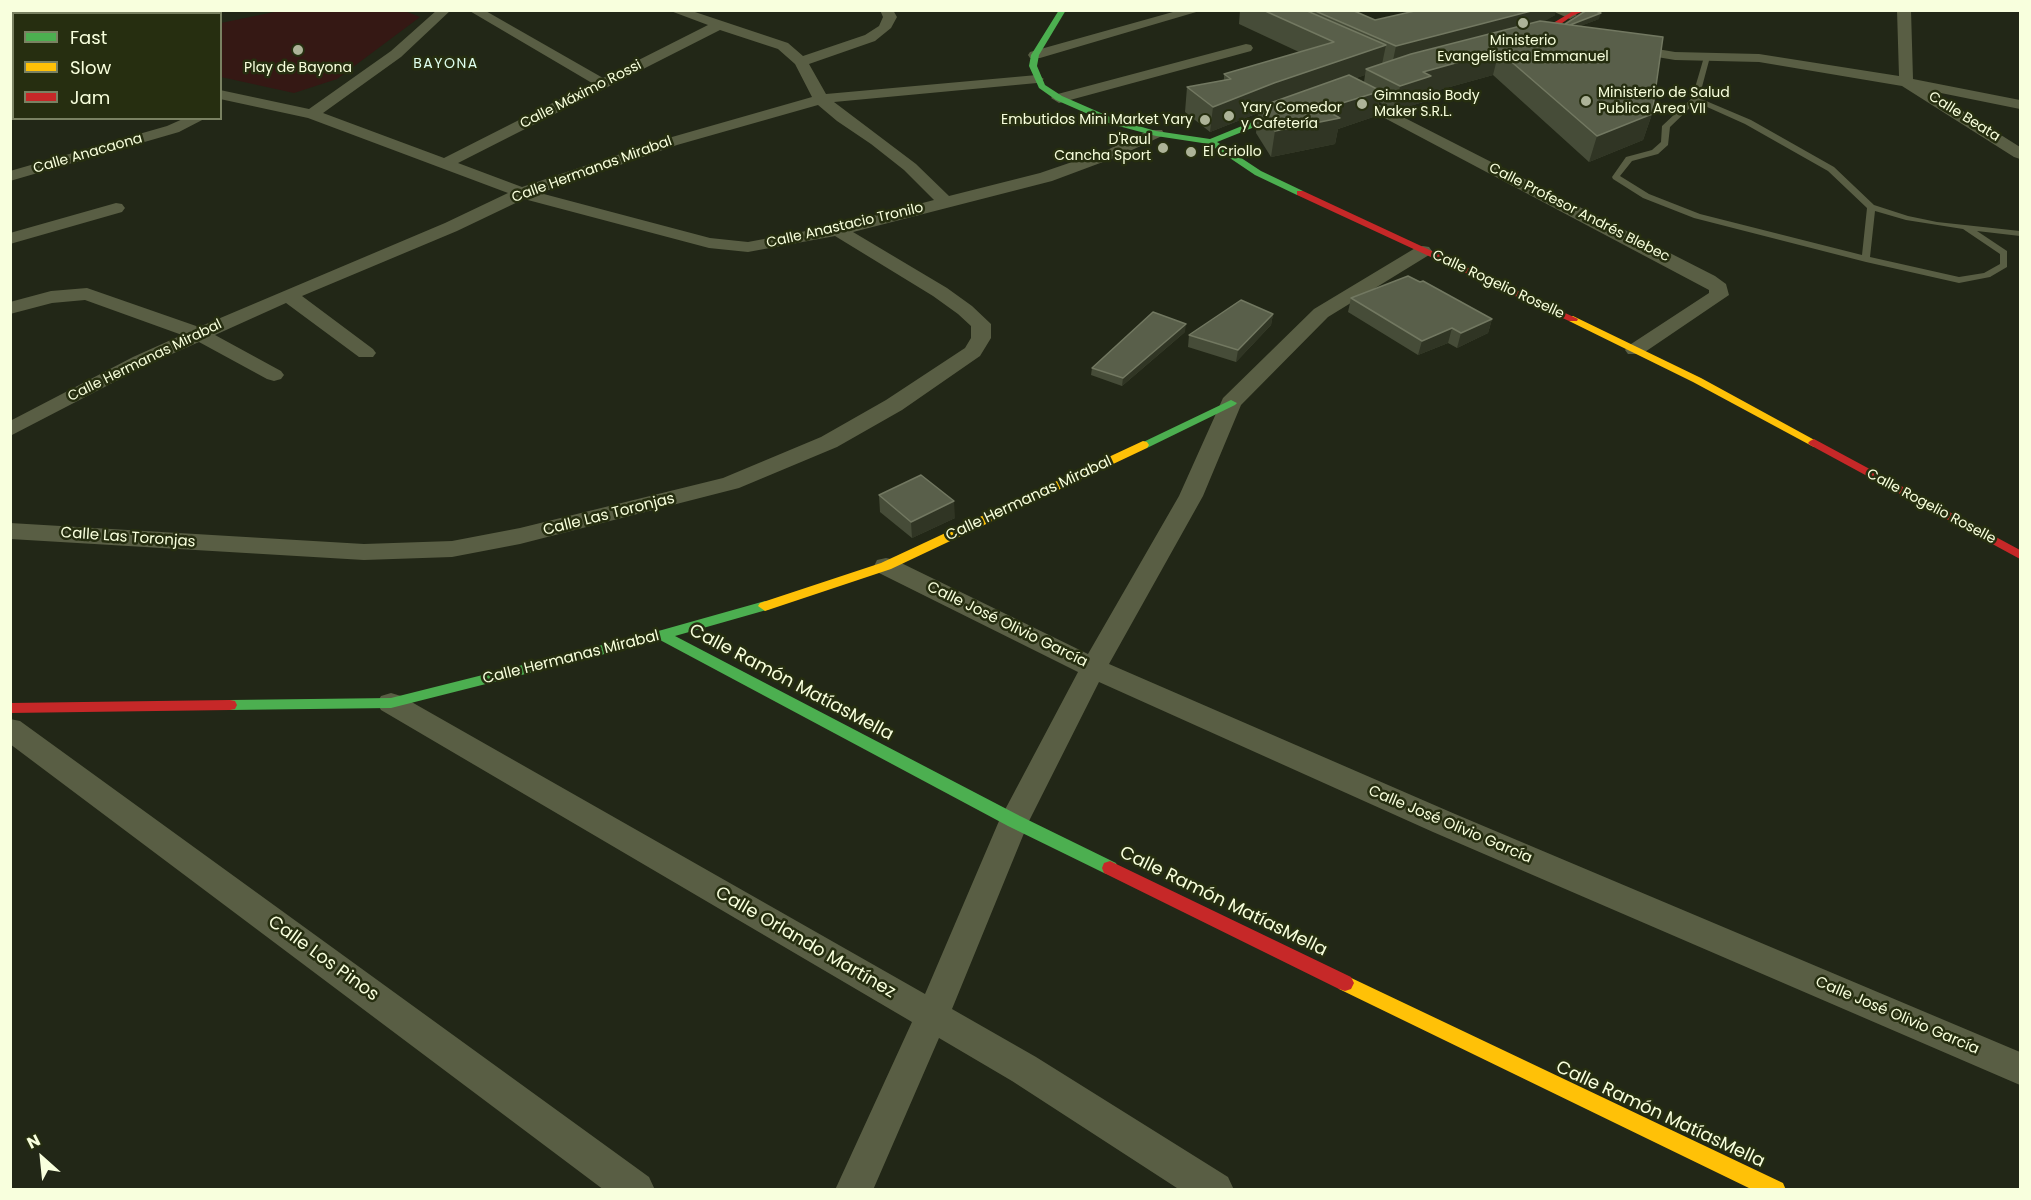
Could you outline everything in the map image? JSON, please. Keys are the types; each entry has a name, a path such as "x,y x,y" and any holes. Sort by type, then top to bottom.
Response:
{"street":[{"path":"312,114 396,54 445,10"},
{"path":"474,10 604,84"},
{"path":"801,62 870,38 884,28 890,17 886,10"},
{"path":"1037,79 1033,66 1035,55 1063,10"},
{"path":"1035,55 1197,10"},
{"path":"1556,10 1576,13"},
{"path":"1904,10 1906,82"},
{"path":"677,11 778,43 801,62 821,99 910,167 946,203"},
{"path":"1508,43 1541,34 1576,13"},
{"name":"Calle Máximo Rossi","path":"444,164 719,25"},
{"path":"1541,34 1563,38"},
{"path":"1608,45 1676,56 1759,58 1906,82 2020,104"},
{"path":"1059,98 1246,48"},
{"name":"Calle Rogelio Roselle","path":"1037,79 1042,86 1059,98 1106,120 1156,133 1211,142 1258,173 1697,380 2020,555"},
{"name":"Calle Hermanas Mirabal","path":"10,429 140,361 288,295 451,227 522,193 671,142 821,99 1037,79"},
{"name":"Calle Beata","path":"1906,82 2020,154"},
{"path":"1337,92 1365,83"},
{"name":"Calle Profesor Andrés Blebec","path":"1337,92 1708,280 1719,288 1719,295 1635,350"},
{"name":"Calle Anastacio Tronilo","path":"222,94 312,114 522,193 709,243 748,247 838,230 1074,168 1156,133"},
{"path":"222,109 244,100"},
{"path":"1211,142 1310,102"},
{"name":"Calle Anacaona","path":"13,171 173,129 194,120"},
{"path":"1999,139 2020,142"},
{"path":"10,239 116,208"},
{"name":"Calle Las Toronjas","path":"10,531 364,552 452,549 530,534 731,483 829,442 894,405 973,352 981,338 981,324 965,310 940,292 838,230"},
{"path":"855,1190 932,1016 1014,821 1093,668 1191,496 1231,403 1321,313 1423,251"},
{"path":"10,308 51,297 87,294 199,334 274,375"},
{"path":"288,295 366,353"},
{"name":"Calle Hermanas Mirabal","path":"10,708 391,704 662,635 784,601 886,566 1231,403"},
{"name":"Calle José Olivio García","path":"886,566 1093,668 1444,823 2020,1069"},
{"name":"Calle Ramón MatíasMella","path":"662,635 1014,821 1591,1103 1776,1190"},
{"name":"Calle Orlando Martínez","path":"391,704 1024,1069 1215,1190"},
{"name":"Calle Los Pinos","path":"10,729 636,1190"}],"lane":[{"path":"1707,57 1695,99 1666,126 1665,143 1655,152 1629,159 1616,177 1646,196 1697,216 1866,260 1959,280 1987,275 2004,265 2004,253 1964,226"},
{"path":"1695,99 1748,122 1831,169 1871,207 1936,224 2020,234"},
{"path":"1866,260 1871,207"}],"shaded area":[{"name":"Play de Bayona","path":"402,10 420,17 337,79 294,93 222,77 222,23 279,11"}],"building":[{"path":"1263,10 1305,10 1386,45 1274,83 1213,107 1187,87 1231,79 1224,74 1334,42"},
{"path":"1313,10 1352,10 1375,20 1419,10 1535,10 1396,46"},
{"path":"1587,10 1601,13 1570,25 1565,24"},
{"path":"1540,21 1663,37 1652,114 1597,136 1499,51 1423,72 1431,76 1400,86 1366,69 1411,54"},
{"path":"1349,75 1381,91 1323,109 1340,118 1275,131 1259,107"},
{"path":"1408,276 1420,282 1423,281 1492,319 1461,333 1452,328 1422,341 1351,298"},
{"path":"1241,300 1273,314 1238,350 1189,335"},
{"path":"1153,312 1186,324 1123,378 1092,368"},
{"path":"921,475 954,501 911,522 879,495"}],"traffic: fast":[{"path":"1063,10 1035,55 1033,66 1042,86 1059,98 1114,122 1156,133 1211,142 1258,173 1300,193"},
{"path":"1211,142 1299,106"},
{"path":"1143,445 1231,403"},
{"path":"230,705 391,703 662,635 765,606"},
{"path":"662,635 1014,821 1110,868"}],"traffic: slow":[{"path":"1573,319 1697,380 1814,443"},
{"path":"765,606 886,566 1143,445"},
{"path":"1345,983 1776,1190"}],"traffic: jam":[{"path":"1517,41 1541,34 1570,15 1583,10"},
{"path":"1300,193 1573,319"},
{"path":"1814,443 2020,555"},
{"path":"10,708 230,705"},
{"path":"1110,868 1345,983"}],"place":[{"name":"Ministerio Evangelística Emmanuel","path":"1523,23"},
{"name":"Play de Bayona","path":"298,50"},
{"name":"Ministerio de Salud Publica Area VII","path":"1586,101"},
{"name":"Gimnasio Body Maker S.R.L.","path":"1362,104"},
{"name":"Yary Comedor y Cafetería","path":"1229,116"},
{"name":"Embutidos Mini Market Yary","path":"1205,120"},
{"name":"D'Raul Cancha Sport","path":"1163,148"},
{"name":"El Criollo","path":"1191,152"}],"district":[{"name":"BAYONA","path":"446,64"}]}
